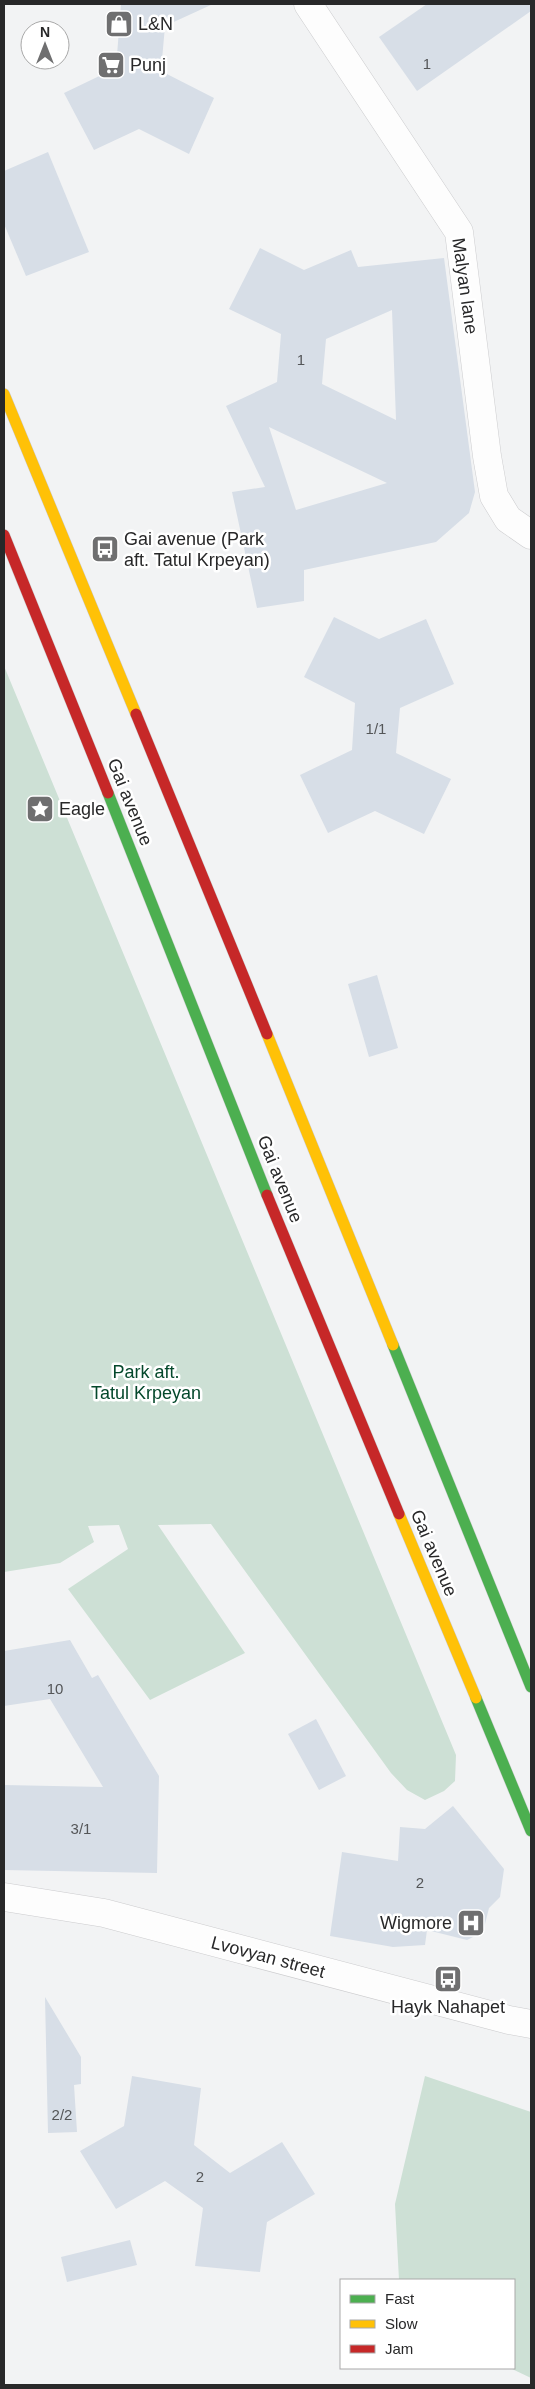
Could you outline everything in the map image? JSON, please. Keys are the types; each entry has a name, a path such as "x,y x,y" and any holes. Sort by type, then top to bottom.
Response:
{"main road":[{"path":"4,394 335,1200 531,1687"},
{"name":"Gai avenue","path":"4,535 280,1226 531,1831"}],"street":[{"name":"Malyan lane","path":"308,4 459,232 487,456 494,496 508,519 531,535"},
{"name":"Lvovyan street","path":"4,1897 104,1913 508,2020 531,2024"}],"green space":[{"name":"Park aft. Tatul Krpeyan","path":"4,666 456,1755 455,1781 444,1791 425,1800 407,1790 391,1773 211,1524 158,1525 245,1653 150,1700 68,1589 128,1549 119,1525 88,1526 94,1542 60,1563 4,1572"},
{"path":"425,2076 531,2112 531,2378 512,2369 515,2369 515,2279 399,2279 395,2204"}],"building":[{"path":"121,4 213,4 165,26 161,71 214,98 189,154 139,129 94,150 64,93 116,68"},
{"path":"427,4 531,4 531,11 417,91 379,37"},
{"path":"48,152 89,252 26,276 4,224 4,171"},
{"path":"260,248 304,270 351,250 358,267 444,258 475,492 469,513 436,542 304,570 304,601 257,608 232,492 265,487 226,406 277,382 281,334 229,309","holes":["392,310 396,420 322,384 326,339","269,427 387,483 296,510"]},
{"path":"334,617 379,639 426,619 454,684 400,708 396,753 451,779 424,834 375,811 328,833 300,775 352,750 355,703 304,677"},
{"path":"377,975 398,1048 369,1057 348,984"},
{"path":"70,1640 92,1678 98,1675 159,1776 157,1873 4,1870 4,1785 103,1787 50,1699 4,1706 4,1651"},
{"path":"316,1719 346,1776 319,1790 288,1734"},
{"path":"453,1806 504,1869 500,1897 489,1908 483,1932 467,1940 427,1930 425,1945 393,1947 330,1936 342,1852 398,1861 400,1827 425,1829"},
{"path":"45,1997 81,2057 81,2084 74,2085 77,2132 48,2133"},
{"path":"132,2076 201,2088 194,2145 230,2173 282,2142 315,2194 267,2222 260,2272 195,2266 203,2208 165,2181 116,2209 80,2151 124,2126"},
{"path":"130,2240 137,2265 67,2282 61,2257"}],"traffic: fast":[{"path":"108,793 267,1195"},
{"path":"393,1345 531,1687"},
{"path":"476,1698 531,1831"}],"traffic: slow":[{"path":"4,394 136,714"},
{"path":"267,1034 393,1345"},
{"path":"399,1514 476,1698"}],"traffic: jam":[{"path":"4,535 108,793"},
{"path":"136,714 267,1034"},
{"path":"267,1195 399,1514"}],"place":[{"name":"L&N","path":"119,24"},
{"name":"Punj","path":"111,65"},
{"name":"Gai avenue (Park aft. Tatul Krpeyan)","path":"105,549"},
{"name":"Eagle","path":"40,809"},
{"name":"Wigmore","path":"471,1923"},
{"name":"Hayk Nahapet","path":"448,1979"}]}
